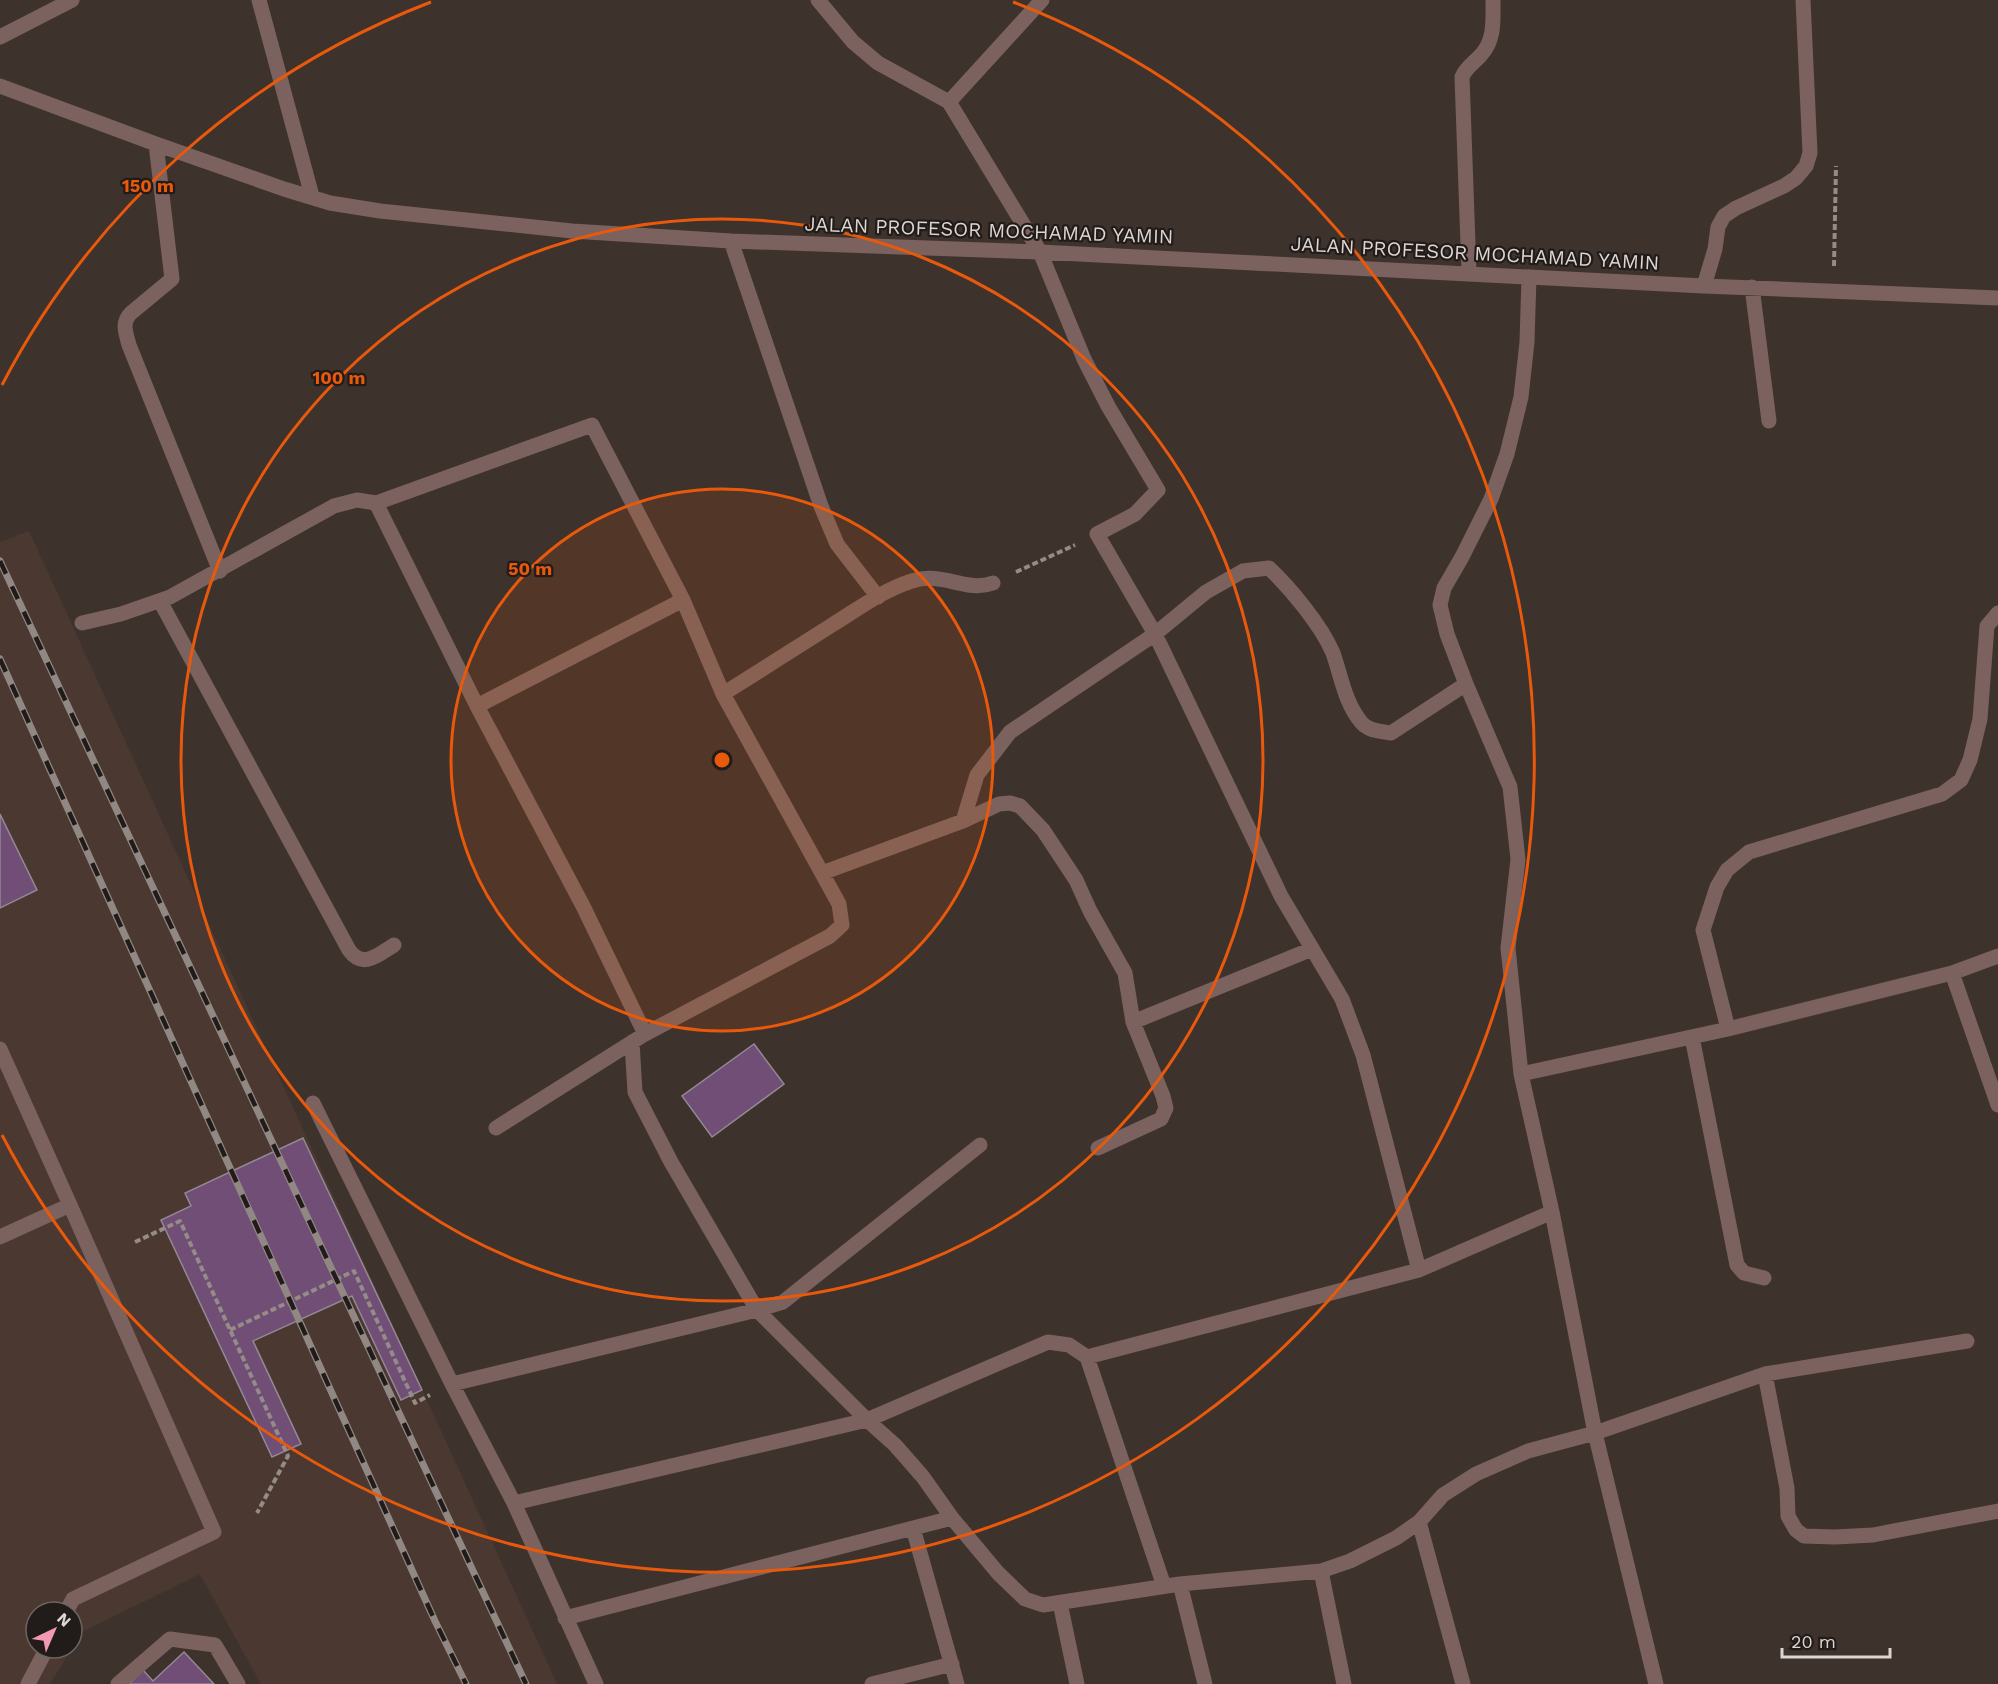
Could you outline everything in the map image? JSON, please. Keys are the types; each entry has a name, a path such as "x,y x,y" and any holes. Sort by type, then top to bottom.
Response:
{"street":[{"path":"0,37 72,0"},
{"path":"259,0 312,196"},
{"path":"818,0 853,42 878,63 949,102 1040,252 1089,368 1108,406 1158,490 1134,514 1097,534 1155,634 1281,896 1342,999 1363,1055 1419,1270"},
{"path":"949,102 1042,0"},
{"path":"1469,272 1462,77 1467,67 1483,52 1491,39 1493,0"},
{"path":"1704,286 1715,249 1718,227 1724,216 1784,186 1796,178 1806,166 1810,153 1803,0"},
{"name":"JALAN PROFESOR MOCHAMAD YAMIN","path":"0,86 284,189 330,202 380,211 572,231 731,241 1040,252 1469,272 1704,286 1998,298"},
{"path":"156,144 172,279 131,313 126,318 125,326 129,345 220,571"},
{"path":"731,241 821,506 837,544 878,597"},
{"path":"1529,277 1527,342 1521,397 1506,454 1491,499 1462,558 1444,588 1440,605 1447,634 1466,684 1510,787 1518,859 1508,948 1521,1074 1552,1212 1595,1433 1656,1684"},
{"path":"1752,287 1769,421"},
{"path":"82,623 121,614 160,601 220,571 334,506 357,500 376,503 592,425 683,600 723,694 839,904 842,925 830,936 639,1038 496,1128"},
{"path":"376,503 477,706 583,906 639,1038 634,1092 671,1162 757,1310 895,1445 998,1573 1025,1599 1043,1605 1180,1584 1322,1571 1350,1561 1396,1539 1419,1522 1443,1495 1476,1474 1528,1451 1595,1433 1765,1374 1967,1341"},
{"path":"963,821 977,775 1011,732 1155,634 1206,592 1243,571 1269,568 1290,588 1332,651 1350,702 1362,723 1374,730 1391,733 1466,684"},
{"path":"723,694 878,597 910,582 927,577 974,586 993,583"},
{"path":"477,706 683,600"},
{"path":"160,601 349,950 361,960 371,958 394,945"},
{"path":"1728,1029 1703,930 1718,887 1727,870 1749,852 1942,794 1961,780 1970,760 1980,719 1987,626 1998,613"},
{"path":"822,873 963,821 999,804 1010,803 1020,806 1043,830 1076,880 1090,911 1125,973 1132,1022 1164,1096 1166,1108 1161,1119 1098,1148"},
{"path":"1132,1022 1312,949"},
{"path":"1521,1074 1728,1029 1952,973 1998,956"},
{"path":"1952,973 1998,1106"},
{"path":"1692,1037 1737,1265 1744,1273 1764,1278"},
{"path":"0,1049 214,1532 72,1600"},
{"path":"313,1104 452,1384 514,1503 596,1684"},
{"path":"452,1384 783,1302 980,1145"},
{"path":"0,1237 70,1205"},
{"path":"1087,1357 1419,1270 1552,1212"},
{"path":"514,1503 867,1420 1048,1342 1069,1346 1087,1357 1164,1586"},
{"path":"1765,1374 1787,1488 1788,1516 1796,1530 1804,1536 1873,1535 1998,1511"},
{"path":"565,1617 952,1518"},
{"path":"1419,1522 1463,1684"},
{"path":"913,1528 957,1684"},
{"path":"1322,1571 1344,1684"},
{"path":"1180,1584 1205,1684"},
{"path":"1060,1603 1077,1684"},
{"path":"118,1684 170,1639 215,1646 238,1684"},
{"path":"28,1684 41,1660"},
{"path":"872,1684 952,1664"}],"path":[{"path":"993,583 1097,534"},
{"path":"135,1242 180,1221 288,1456 257,1513"},
{"path":"230,1330 354,1271 415,1403"}],"shaded area":[{"path":"29,531 557,1684 261,1684 200,1574 84,1631 84,1600 24,1600 24,1660 65,1660 50,1684 0,1684 0,542"}],"building":[{"path":"0,814 37,890 0,908"},
{"path":"754,1044 784,1084 712,1137 682,1096"},
{"path":"303,1138 422,1390 401,1400 352,1296 253,1341 301,1444 272,1457 161,1220 191,1206 185,1193"},
{"path":"184,1652 214,1684 129,1684 143,1670 153,1681"}],"railway":[{"path":"0,561 526,1684"},
{"path":"0,659 435,1621 466,1684"}]}
